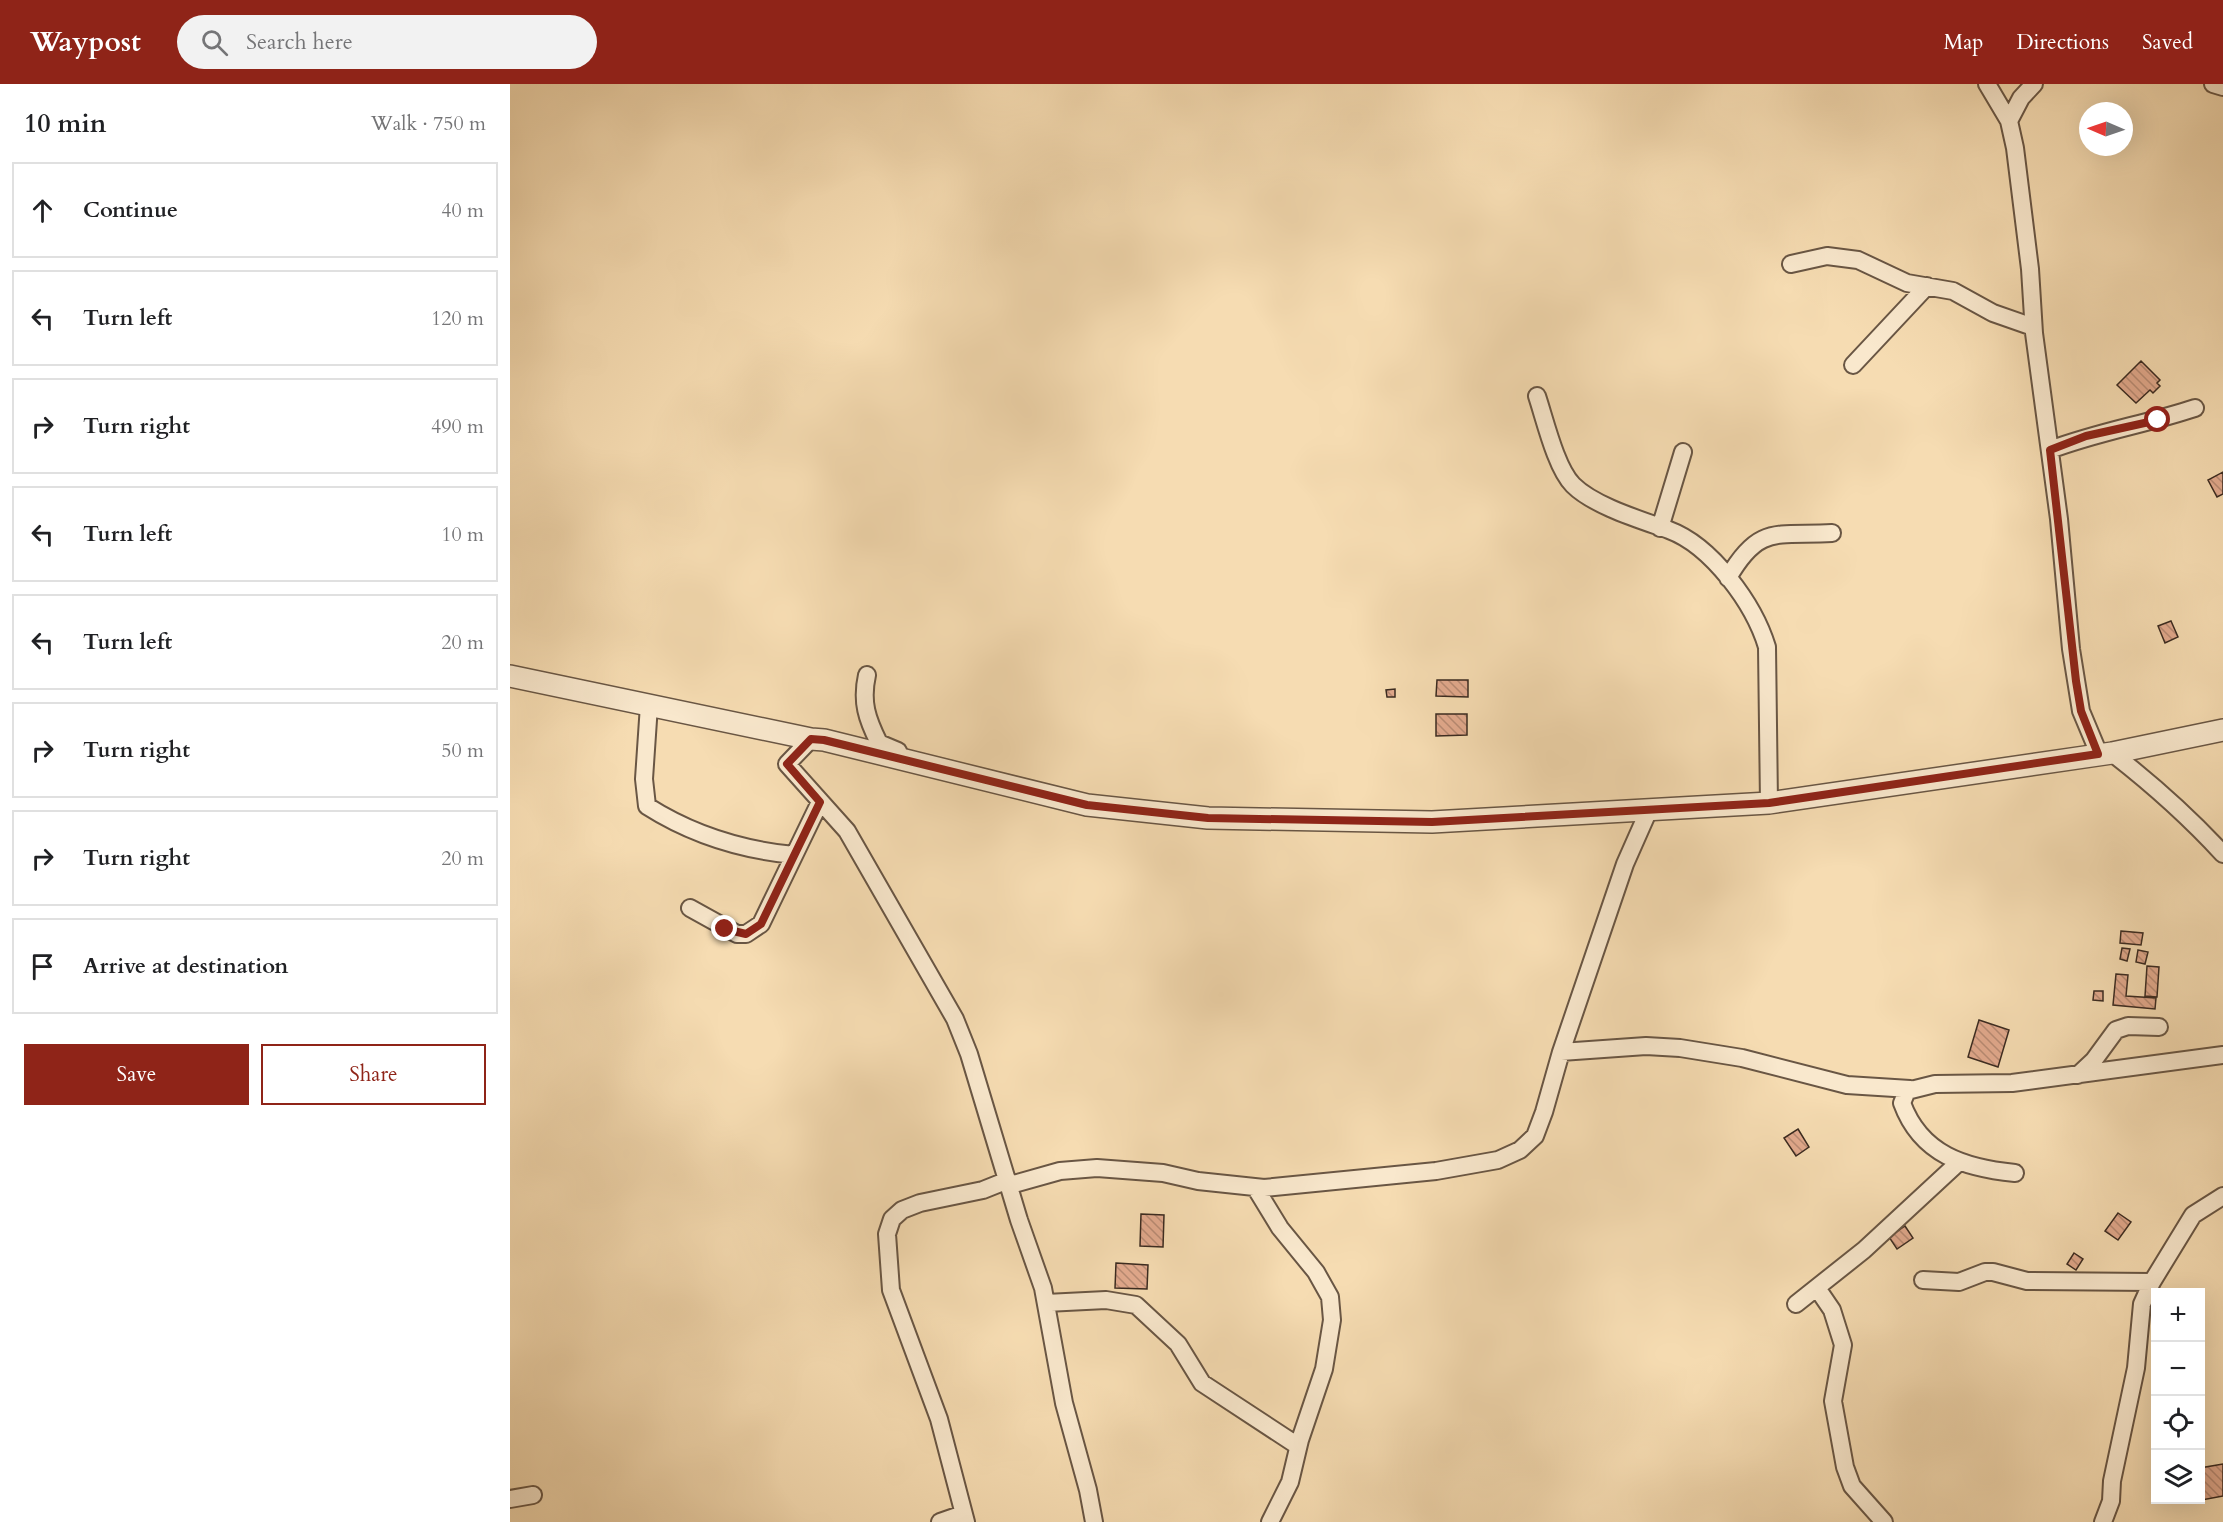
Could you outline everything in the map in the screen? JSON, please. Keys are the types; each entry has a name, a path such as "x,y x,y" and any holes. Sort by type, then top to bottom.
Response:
{"street":[{"path":"1987,84 2009,122 2022,195 2030,268 2033,327 2081,711 2105,754 2152,784 2223,854"},
{"path":"2009,122 2021,98 2034,84"},
{"path":"2213,84 2223,87"},
{"path":"1791,264 1827,256 1843,256 1858,260 1906,283 1953,291 1993,313 2033,327"},
{"path":"1854,365 1927,286"},
{"path":"1537,396 1561,463 1572,485 1590,497 1670,531 1699,549 1728,578 1760,624 1767,646 1769,803"},
{"path":"2050,450 2086,436 2158,420 2195,408"},
{"path":"1660,528 1683,452"},
{"path":"1728,578 1741,555 1759,539 1771,535 1832,533"},
{"path":"867,675 862,694 864,710 879,743 928,765"},
{"path":"510,676 824,740 1087,805 1208,818 1432,822 1648,812 1769,803 2105,754 2223,730"},
{"path":"649,705 644,779 647,806 707,836 741,847 794,855"},
{"path":"811,739 787,764 847,831 955,1019 986,1103 1046,1303 1064,1402 1089,1490 1094,1522"},
{"path":"690,908 725,929 746,934 761,924 820,802"},
{"path":"940,1522 964,1518 939,1419 891,1290 887,1234 892,1219 902,1210 920,1203 1060,1171 1097,1168 1163,1173 1198,1181 1255,1187 1436,1171 1498,1160 1520,1150 1535,1136 1625,864 1648,812"},
{"path":"2078,1075 2094,1060 2116,1030 2128,1026 2159,1027"},
{"path":"1561,1052 1646,1046 1680,1048 1742,1058 1846,1085 1910,1089 1935,1084 2012,1083 2223,1055"},
{"path":"1910,1089 1902,1097 1902,1103 1915,1130 1931,1145 1958,1163 1979,1169 2015,1173"},
{"path":"1796,1304 1909,1210 1958,1163"},
{"path":"1255,1187 1280,1228 1316,1272 1330,1297 1332,1320 1324,1369 1298,1446 1290,1482 1270,1522"},
{"path":"2103,1522 2111,1502 2112,1481 2136,1368 2142,1304 2152,1282 2193,1215 2223,1196"},
{"path":"1923,1280 1959,1282 1985,1272 1993,1272 2033,1281 2152,1282"},
{"path":"1817,1288 1832,1310 1843,1345 1833,1401 1845,1467 1852,1486 1884,1522"},
{"path":"1046,1303 1106,1300 1136,1305 1178,1344 1202,1383 1298,1446"},
{"path":"510,1499 533,1495"}],"building":[{"path":"2141,361 2160,380 2157,383 2160,386 2153,393 2150,390 2136,403 2117,385"},
{"path":"2223,472 2223,494 2217,497 2208,480"},
{"path":"2171,621 2178,637 2165,643 2158,626"},
{"path":"1437,680 1468,680 1468,697 1436,696"},
{"path":"1395,689 1395,697 1387,697 1386,690"},
{"path":"1436,714 1467,714 1467,735 1436,736"},
{"path":"2121,931 2143,933 2141,945 2120,943"},
{"path":"2122,948 2130,949 2127,961 2120,959"},
{"path":"2138,950 2148,952 2145,964 2136,962"},
{"path":"2147,966 2159,967 2157,997 2145,996"},
{"path":"2116,974 2128,975 2126,996 2156,998 2155,1009 2113,1005"},
{"path":"2094,991 2103,991 2103,1001 2093,1000"},
{"path":"1979,1020 2009,1030 1998,1067 1968,1057"},
{"path":"1798,1129 1809,1147 1796,1156 1784,1138"},
{"path":"2118,1213 2131,1222 2118,1240 2105,1231"},
{"path":"1141,1214 1164,1215 1163,1247 1140,1246"},
{"path":"1905,1226 1913,1238 1897,1249 1889,1237"},
{"path":"2074,1253 2083,1259 2076,1270 2067,1264"},
{"path":"1116,1263 1148,1265 1147,1289 1115,1288"},
{"path":"2223,1464 2223,1496 2205,1499 2205,1467"}],"route":[{"path":"725,929 737,934 746,934 761,924 820,802 787,764 811,739 824,740 963,773 1087,805 1208,818 1432,822 1648,812 1769,803 2098,754 2081,711 2076,681 2050,450 2086,436 2158,420"}]}
